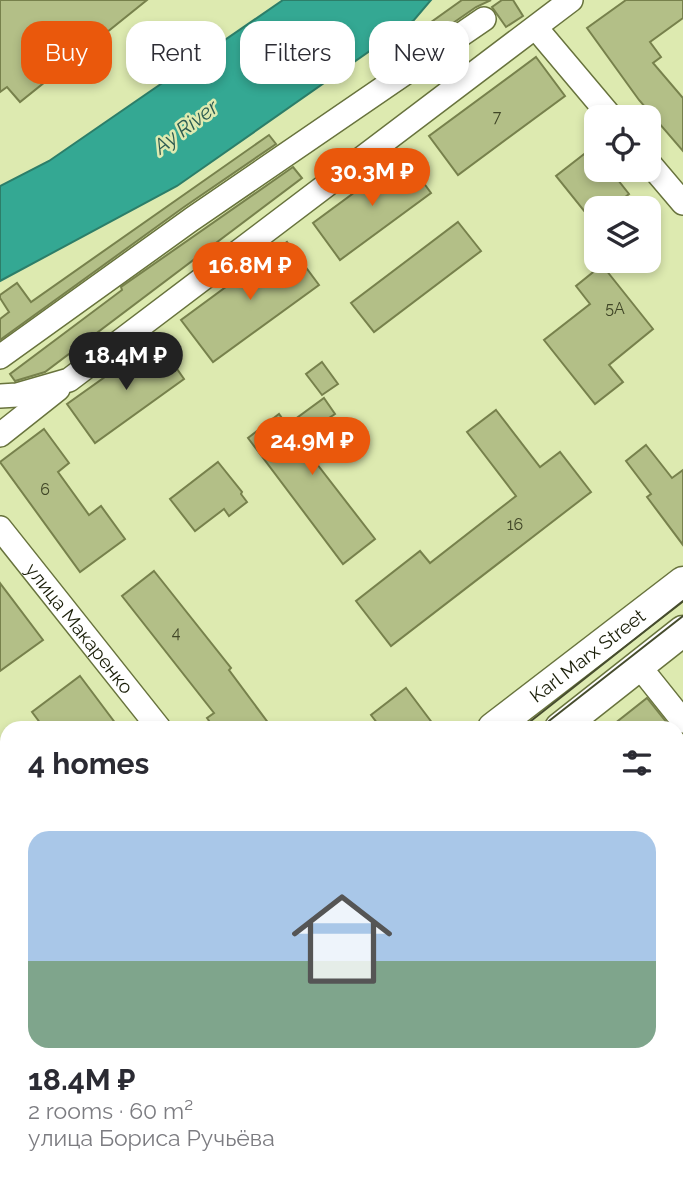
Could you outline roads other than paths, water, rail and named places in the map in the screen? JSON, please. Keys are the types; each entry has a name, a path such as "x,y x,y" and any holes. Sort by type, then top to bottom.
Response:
{"main road":[{"name":"Karl Marx Street","path":"502,721 683,582"},
{"name":"Karl Marx Street","path":"569,721 683,631"}],"street":[{"path":"0,435 571,0"},
{"path":"0,357 192,219 484,19"},
{"path":"536,28 601,105"},
{"path":"661,177 683,203"},
{"path":"0,396 17,395 69,380"},
{"name":"улица Макаренко","path":"0,528 153,721"},
{"path":"639,666 683,721"}],"water":[{"path":"283,0 431,0 413,21 369,21 369,52 355,61 355,21 252,21"},
{"name":"Ay River","path":"240,30 240,84 323,84 177,186 0,281 0,186 49,161 161,84 226,84 226,39"}],"tram line":[{"path":"531,721 683,601"},
{"path":"549,721 683,616"}]}
